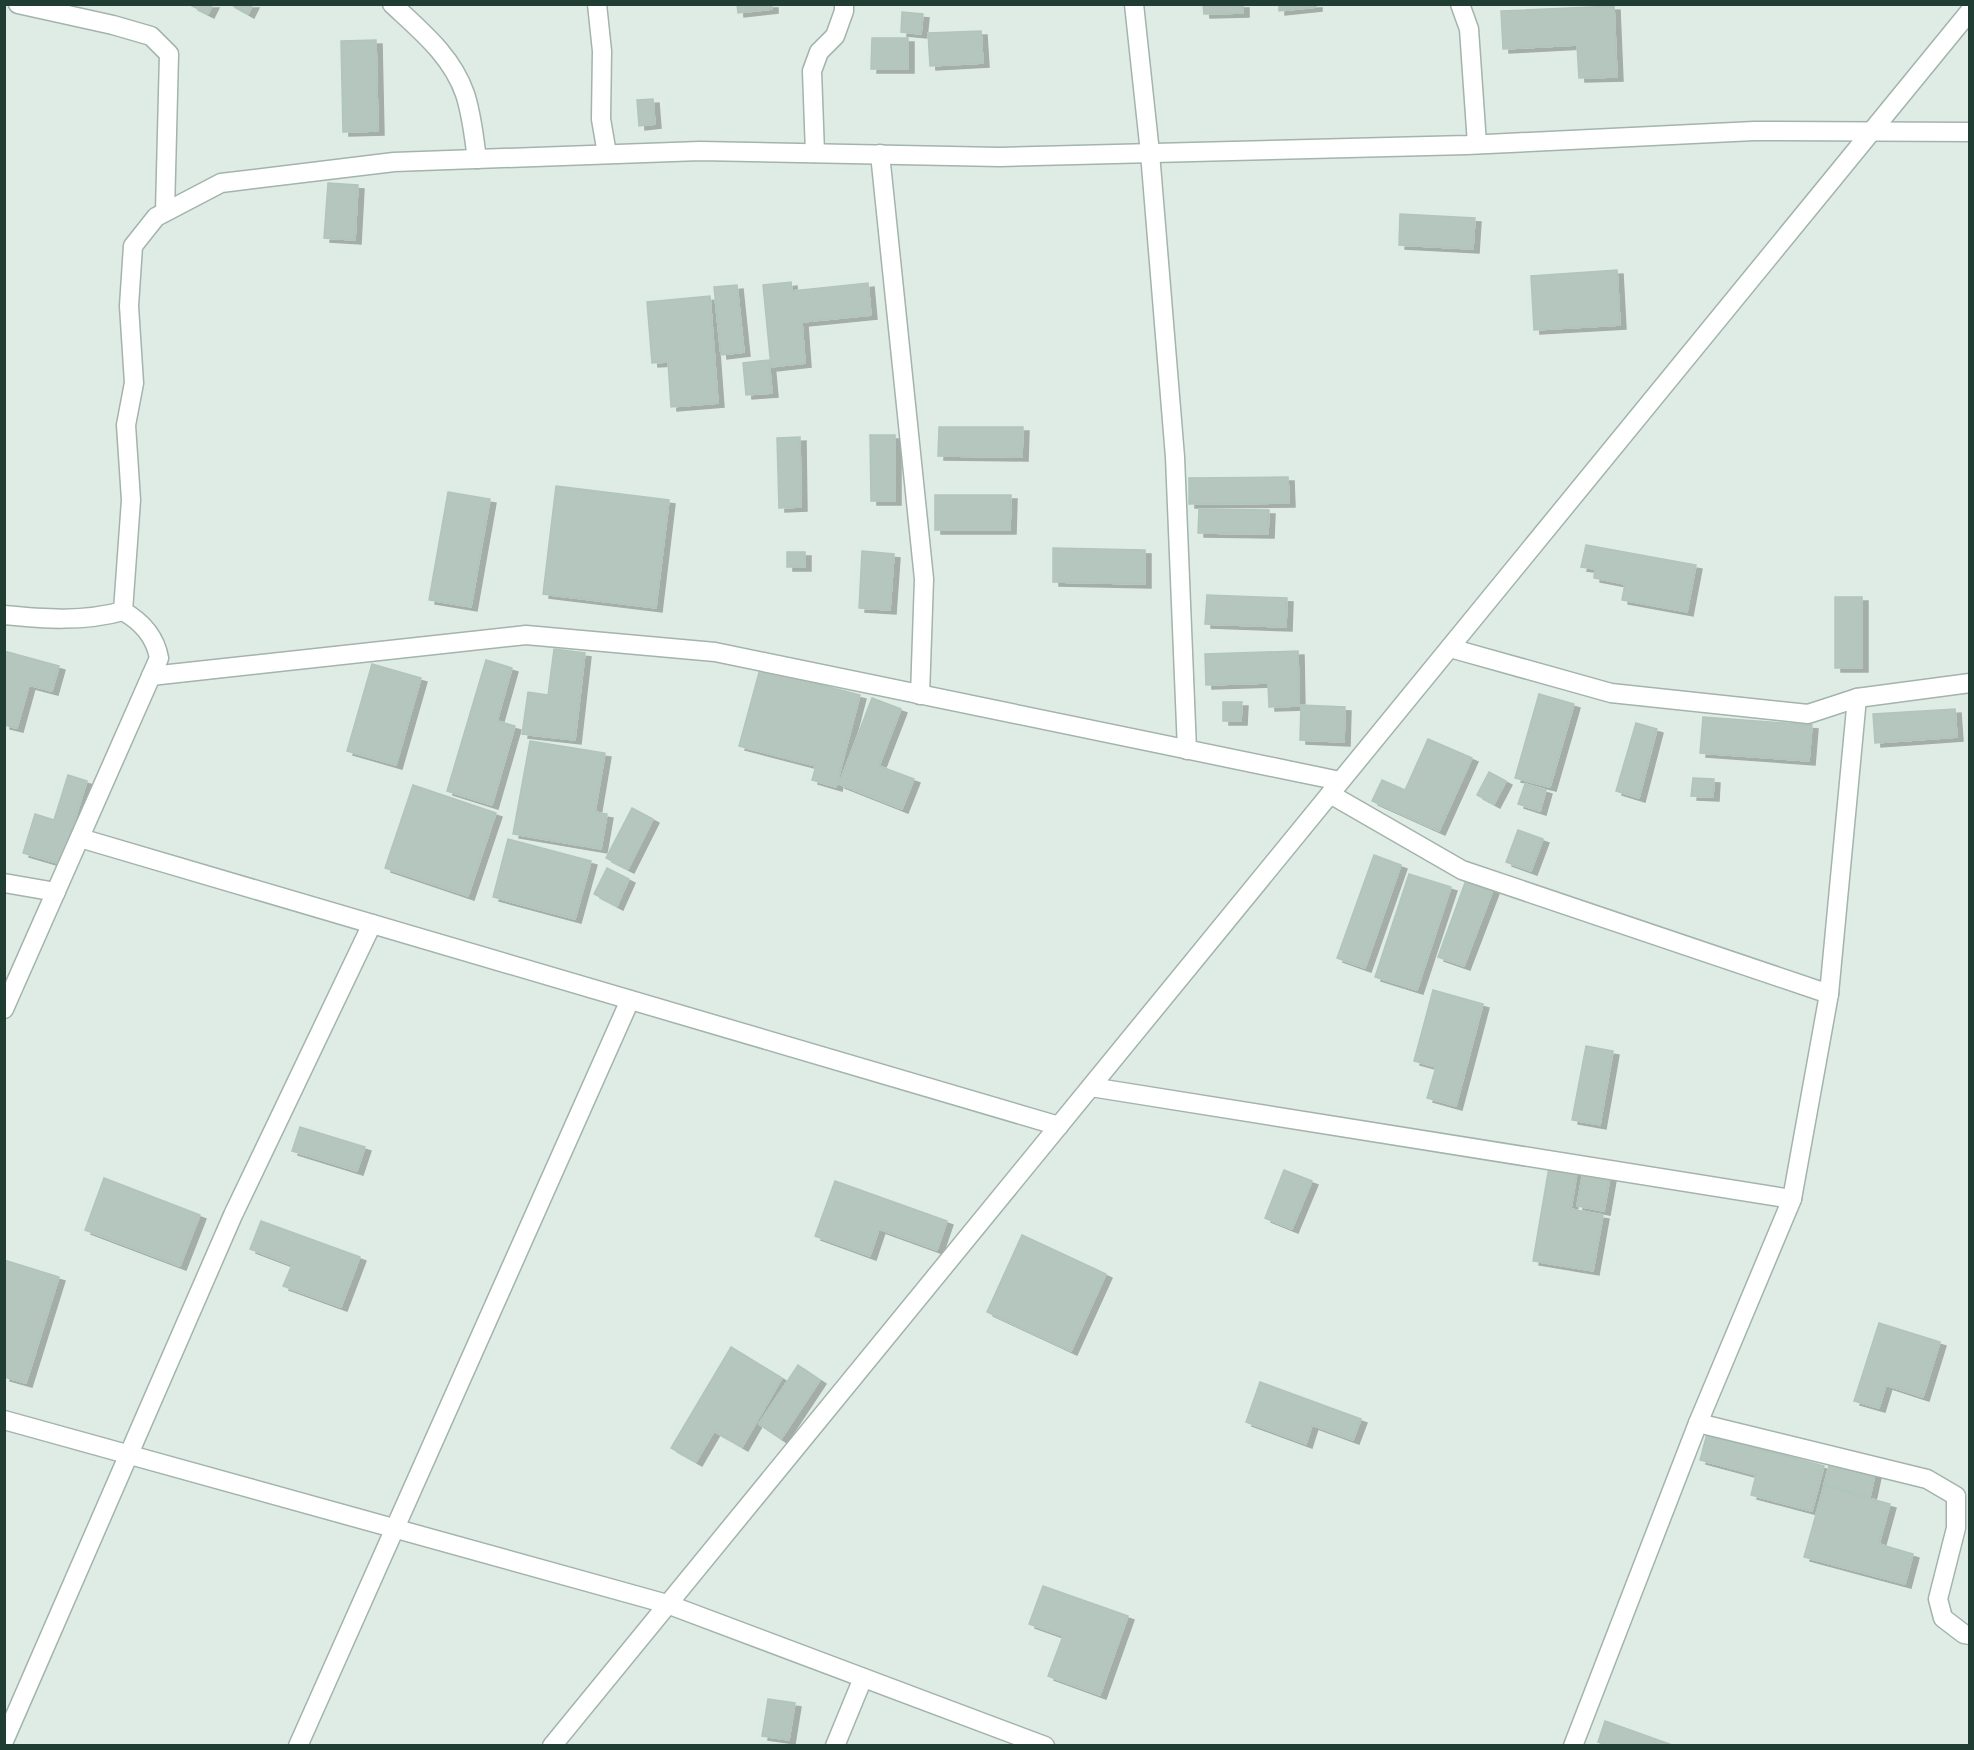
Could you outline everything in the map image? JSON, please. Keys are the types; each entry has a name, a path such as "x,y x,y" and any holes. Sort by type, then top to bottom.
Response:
{"street":[{"path":"18,4 113,25 151,36 169,54 165,212"},
{"path":"392,4 452,64 466,95 477,159"},
{"path":"597,4 602,51 602,119 607,154"},
{"path":"815,153 812,71 819,52 835,36 844,11 844,4"},
{"path":"1134,4 1150,153 1174,456 1187,750"},
{"path":"1460,4 1469,29 1477,144"},
{"path":"552,1746 1970,11"},
{"path":"123,610 131,500 126,425 134,383 129,306 133,246 156,217 221,183 394,162 700,151 1000,157 1477,144 1754,131 1970,132"},
{"path":"880,154 924,579 920,695"},
{"path":"4,615 80,619 123,610 139,620 157,646 159,658 4,1009"},
{"path":"151,676 526,635 715,652 1187,750 1335,788 1462,870 1829,994"},
{"path":"1450,648 1611,693 1808,714 1857,698 1970,683"},
{"path":"1573,1746 1698,1424 1792,1199 1829,994 1857,698"},
{"path":"80,838 1059,1126"},
{"path":"4,883 56,892"},
{"path":"4,1741 233,1215 372,924"},
{"path":"298,1746 630,1000"},
{"path":"1091,1087 1792,1199"},
{"path":"4,1420 667,1605 1046,1746"},
{"path":"1698,1424 1927,1479 1956,1496 1956,1528 1938,1599 1943,1618 1964,1634 1970,1635"},
{"path":"835,1746 863,1677"}],"building":[{"path":"193,4 213,4 208,14 192,6"},
{"path":"230,4 253,4 248,14"},
{"path":"737,4 772,4 772,9 738,13"},
{"path":"1203,4 1243,4 1243,13 1204,14"},
{"path":"1279,4 1316,4 1316,7 1279,11"},
{"path":"1614,6 1617,77 1579,78 1577,45 1503,49 1501,11"},
{"path":"902,12 923,14 921,34 901,32"},
{"path":"981,31 983,63 930,66 928,33"},
{"path":"872,38 908,38 908,69 871,69"},
{"path":"376,40 378,131 343,132 341,41"},
{"path":"653,99 655,124 639,126 637,100"},
{"path":"328,183 358,185 355,240 324,238"},
{"path":"1400,214 1475,218 1473,249 1399,245"},
{"path":"1617,270 1620,325 1534,330 1531,276"},
{"path":"791,282 792,291 868,283 871,315 802,322 805,363 771,367 763,285"},
{"path":"737,285 744,352 721,355 714,287"},
{"path":"710,296 718,403 671,407 668,362 652,363 647,302"},
{"path":"769,360 772,393 746,395 743,363"},
{"path":"939,427 1023,427 1022,457 938,456"},
{"path":"870,435 895,435 895,501 871,501"},
{"path":"800,437 801,507 779,508 777,438"},
{"path":"1288,477 1289,503 1189,504 1189,478"},
{"path":"556,486 669,500 656,608 543,594"},
{"path":"448,492 490,499 471,607 429,600"},
{"path":"935,495 1011,495 1010,530 935,530"},
{"path":"1199,509 1269,510 1268,534 1198,533"},
{"path":"1586,545 1696,565 1687,612 1622,600 1625,584 1594,578 1595,569 1581,567"},
{"path":"1053,548 1145,550 1145,584 1053,582"},
{"path":"862,551 894,554 890,610 859,608"},
{"path":"787,552 805,552 805,567 787,567"},
{"path":"1207,595 1287,598 1286,627 1205,624"},
{"path":"1835,597 1862,597 1862,668 1835,668"},
{"path":"554,649 585,653 575,740 522,734 528,692 548,695"},
{"path":"4,651 59,666 52,691 29,685 17,728 4,725"},
{"path":"1298,651 1299,706 1269,707 1268,683 1206,685 1205,654"},
{"path":"486,660 512,668 497,721 515,726 492,805 447,791"},
{"path":"372,664 421,678 396,765 347,751"},
{"path":"760,669 860,695 836,787 812,780 816,766 739,746"},
{"path":"1539,694 1574,704 1550,787 1515,778"},
{"path":"872,698 901,709 879,766 914,779 902,809 839,784"},
{"path":"1223,702 1242,702 1241,721 1223,721"},
{"path":"1301,705 1345,707 1344,742 1300,740"},
{"path":"1955,709 1957,737 1875,743 1873,714"},
{"path":"1703,717 1812,725 1809,761 1700,753"},
{"path":"1636,723 1657,729 1639,798 1616,791"},
{"path":"1428,739 1472,758 1439,831 1372,801 1382,780 1405,790"},
{"path":"530,741 605,753 595,812 607,814 601,849 513,834"},
{"path":"1489,772 1506,781 1494,804 1477,795"},
{"path":"68,775 87,781 61,864 23,853 35,814 54,820"},
{"path":"1693,778 1714,779 1713,797 1691,796"},
{"path":"1525,784 1546,790 1540,811 1518,804"},
{"path":"413,785 496,813 468,896 385,868"},
{"path":"632,808 653,819 628,869 606,858"},
{"path":"1518,830 1543,839 1531,871 1506,862"},
{"path":"508,839 591,861 575,919 493,897"},
{"path":"1374,855 1401,865 1365,968 1337,958"},
{"path":"607,868 629,879 617,906 594,894"},
{"path":"1409,874 1451,887 1417,990 1375,977"},
{"path":"1466,880 1493,890 1464,966 1438,957"},
{"path":"1433,990 1483,1004 1456,1106 1427,1098 1436,1067 1414,1061"},
{"path":"1586,1046 1613,1051 1600,1125 1572,1120"},
{"path":"300,1127 365,1147 357,1171 292,1151"},
{"path":"1549,1167 1577,1172 1571,1209 1603,1215 1593,1271 1533,1261"},
{"path":"1284,1170 1312,1181 1292,1229 1265,1218"},
{"path":"1583,1172 1610,1177 1604,1211 1577,1206"},
{"path":"104,1178 200,1215 180,1266 85,1230"},
{"path":"835,1181 947,1221 937,1250 879,1229 870,1256 815,1236"},
{"path":"261,1221 360,1257 341,1307 283,1286 292,1265 250,1249"},
{"path":"1022,1235 1106,1274 1071,1351 987,1312"},
{"path":"4,1260 59,1277 26,1383 4,1377"},
{"path":"1879,1323 1940,1342 1923,1397 1886,1385 1879,1408 1854,1401"},
{"path":"731,1347 782,1378 742,1447 714,1431 696,1462 671,1448"},
{"path":"798,1365 820,1380 781,1439 759,1424"},
{"path":"1260,1382 1361,1419 1353,1440 1312,1425 1306,1444 1246,1422"},
{"path":"1707,1434 1824,1466 1812,1511 1751,1495 1756,1475 1700,1460"},
{"path":"1830,1462 1875,1474 1870,1497 1824,1485"},
{"path":"1824,1486 1890,1504 1879,1544 1913,1554 1905,1584 1804,1557"},
{"path":"1043,1586 1128,1616 1100,1695 1048,1676 1063,1636 1029,1624"},
{"path":"768,1699 795,1703 789,1740 762,1736"},
{"path":"1605,1721 1675,1746 1609,1746 1598,1742"}]}
